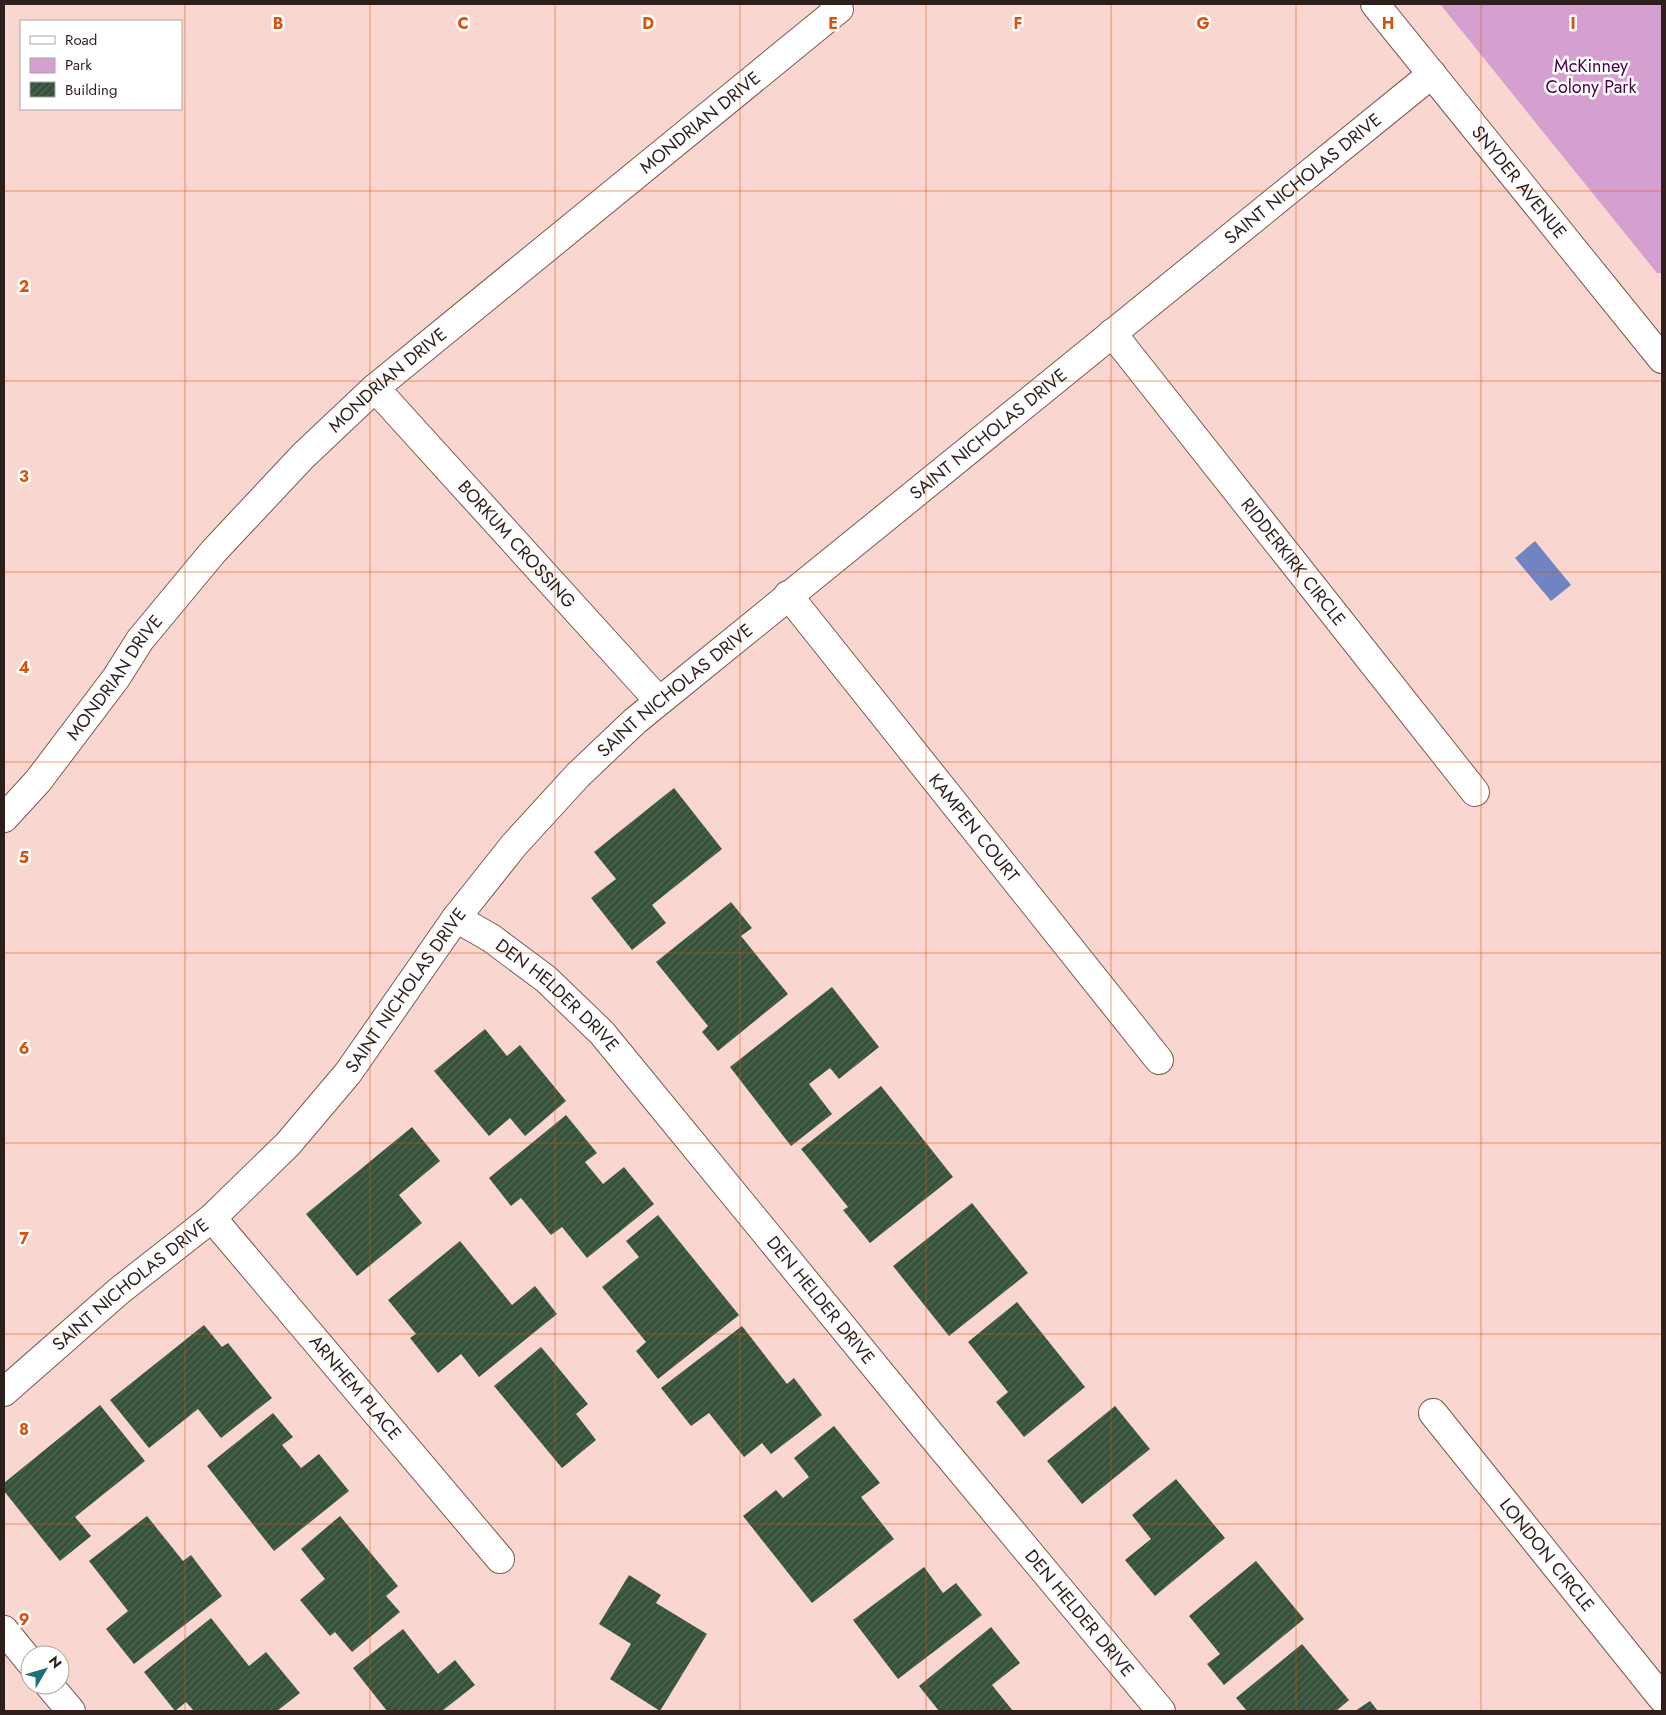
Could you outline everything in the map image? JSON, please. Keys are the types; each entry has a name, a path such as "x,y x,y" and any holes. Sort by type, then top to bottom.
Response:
{"street":[{"name":"SNYDER AVENUE","path":"1375,4 1662,359"},
{"name":"MONDRIAN DRIVE","path":"4,818 38,781 116,678 140,640 213,552 303,456 376,388 836,6"},
{"name":"SAINT NICHOLAS DRIVE","path":"4,1392 119,1291 212,1218 288,1144 348,1073 456,918 514,845 578,775 635,721 1432,74"},
{"name":"RIDDERKIRK CIRCLE","path":"1112,333 1475,792"},
{"name":"BORKUM CROSSING","path":"376,388 659,701"},
{"name":"KAMPEN COURT","path":"788,595 1159,1060"},
{"name":"DEN HELDER DRIVE","path":"456,918 491,938 546,979 602,1033 927,1430 1161,1711"},
{"name":"ARNHEM PLACE","path":"212,1218 500,1558"},
{"name":"LONDON CIRCLE","path":"1433,1413 1662,1698"},
{"path":"4,1630 20,1650"},
{"path":"57,1695 71,1711"}],"green space":[{"name":"McKinney Colony Park","path":"1440,4 1662,4 1662,273 1657,273"}],"water":[{"path":"1535,541 1571,585 1551,601 1515,558"}],"building":[{"path":"674,788 722,849 652,905 666,923 632,950 591,898 616,879 594,852"},
{"path":"731,902 752,928 741,936 788,994 718,1051 702,1032 708,1026 656,962"},
{"path":"832,987 879,1047 839,1079 830,1068 809,1084 832,1114 791,1146 730,1067"},
{"path":"485,1029 507,1056 520,1045 566,1101 525,1136 510,1118 489,1136 434,1071"},
{"path":"881,1086 953,1177 870,1243 843,1210 848,1207 801,1149"},
{"path":"566,1115 597,1153 585,1162 603,1184 624,1167 654,1204 587,1258 562,1227 551,1235 521,1198 511,1206 489,1178"},
{"path":"412,1127 440,1161 399,1195 422,1223 357,1276 306,1214"},
{"path":"972,1203 1028,1273 949,1336 893,1266"},
{"path":"658,1215 739,1315 658,1379 636,1351 646,1342 602,1287 639,1257 626,1241"},
{"path":"460,1241 512,1305 535,1286 557,1314 479,1377 461,1354 438,1373 410,1338 416,1334 388,1300"},
{"path":"1017,1302 1085,1387 1024,1437 996,1402 1008,1392 968,1342"},
{"path":"204,1325 222,1347 228,1343 272,1398 221,1438 198,1409 149,1448 110,1400"},
{"path":"742,1326 787,1384 794,1378 822,1415 771,1454 762,1443 744,1457 709,1413 691,1426 661,1388"},
{"path":"541,1347 588,1404 576,1414 596,1440 562,1468 494,1386"},
{"path":"100,1405 145,1461 75,1517 91,1536 60,1561 4,1491 4,1483"},
{"path":"1115,1406 1150,1449 1082,1504 1047,1461"},
{"path":"273,1413 293,1437 282,1445 301,1468 319,1454 349,1491 274,1551 207,1466"},
{"path":"834,1426 880,1483 861,1497 894,1539 812,1603 743,1516 776,1490 783,1498 809,1477 794,1458"},
{"path":"1176,1479 1225,1538 1155,1596 1125,1560 1151,1539 1132,1515"},
{"path":"147,1516 183,1561 191,1555 222,1596 134,1664 106,1629 128,1611 89,1561"},
{"path":"340,1516 398,1586 386,1596 400,1612 352,1652 335,1632 330,1636 300,1600 325,1579 301,1549"},
{"path":"1256,1561 1304,1619 1224,1685 1207,1664 1220,1654 1189,1616"},
{"path":"924,1567 943,1593 956,1583 982,1615 898,1679 853,1620"},
{"path":"629,1575 661,1595 656,1603 707,1634 660,1711 610,1679 631,1644 599,1624"},
{"path":"211,1618 249,1666 266,1652 300,1693 277,1711 194,1711 186,1702 175,1711 144,1672"},
{"path":"991,1627 1020,1663 992,1685 1013,1711 939,1711 919,1686"},
{"path":"403,1629 438,1674 455,1660 475,1685 442,1711 387,1711 353,1668"},
{"path":"1302,1644 1349,1700 1336,1711 1247,1711 1236,1698"},
{"path":"1370,1701 1378,1711 1355,1711"}]}
